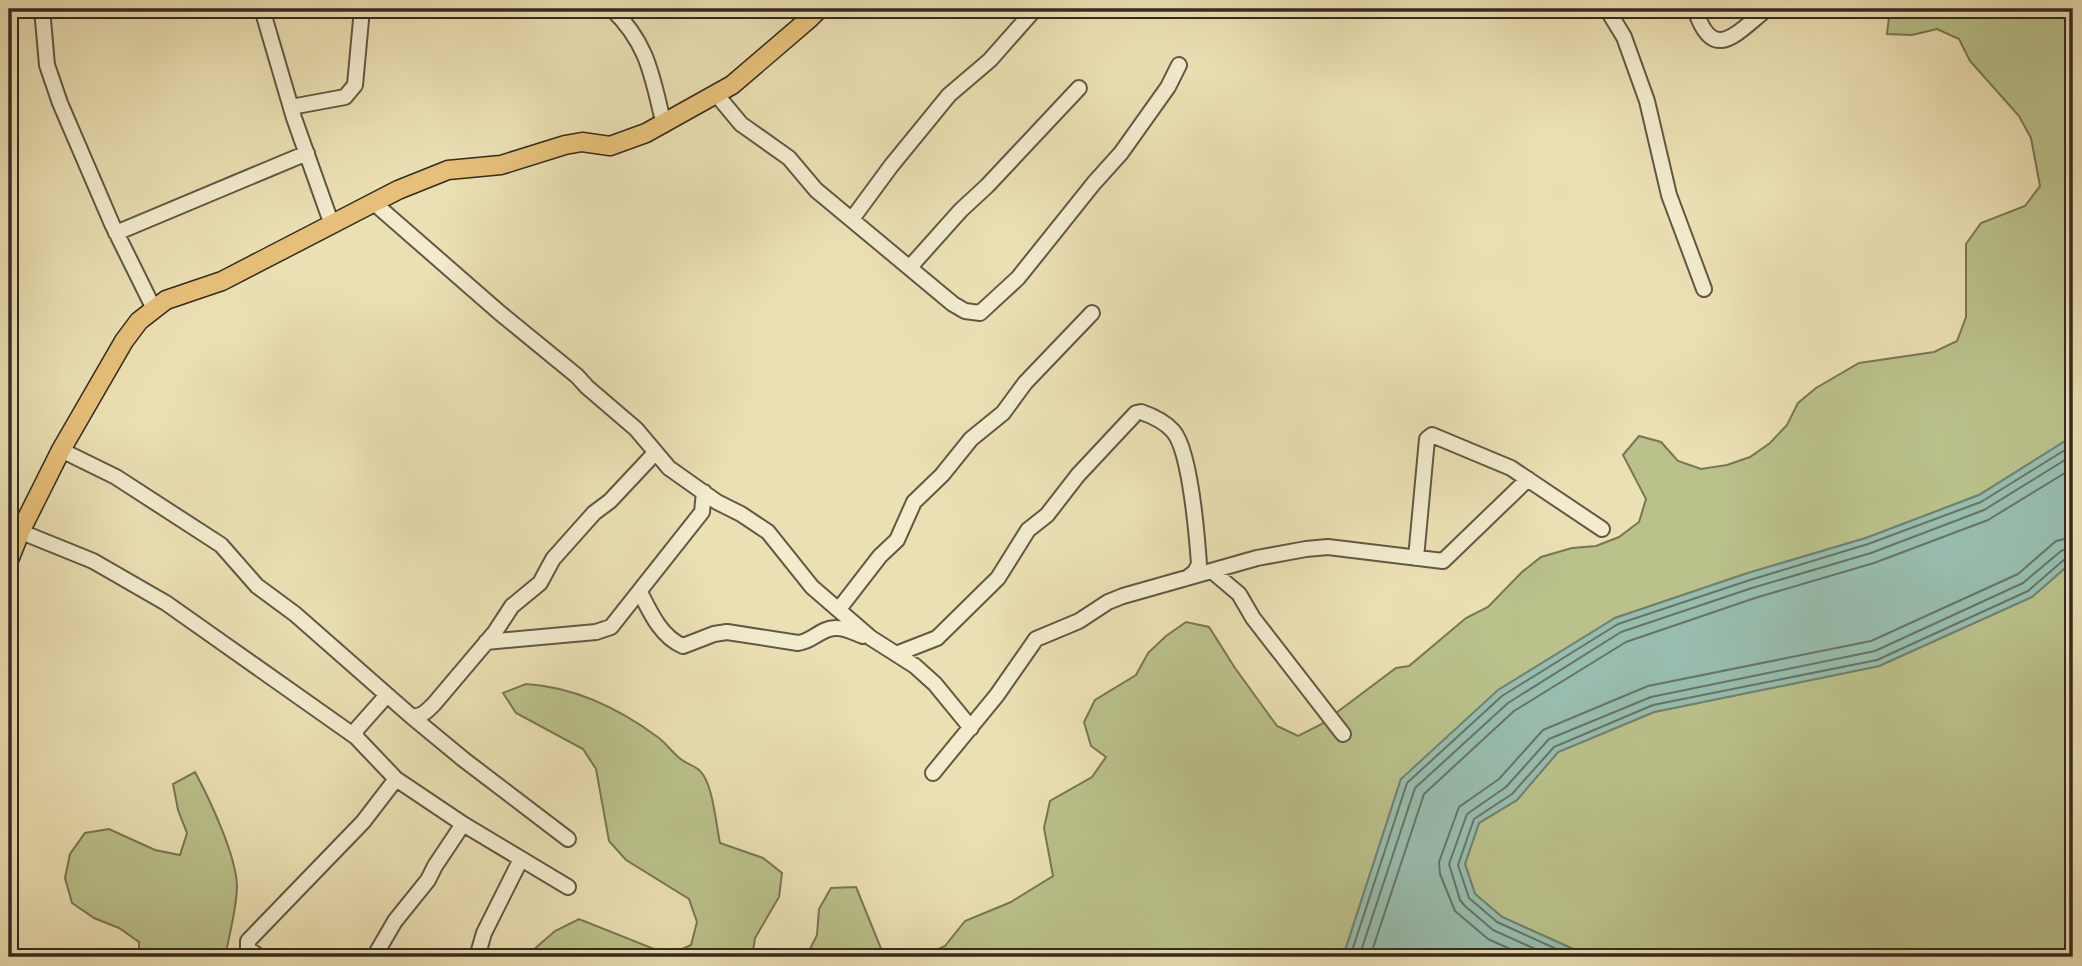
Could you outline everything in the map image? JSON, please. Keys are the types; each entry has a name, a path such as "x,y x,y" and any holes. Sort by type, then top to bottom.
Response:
{"main road":[{"path":"9,561 15,528 124,341 139,321 153,309 177,295 222,281 398,190 448,170 501,165 582,142 610,146 664,125 732,85 819,9"}],"street":[{"path":"262,9 291,107 332,225"},
{"path":"291,107 345,97 351,91 355,85 362,9"},
{"path":"612,9 634,32 645,54 664,125"},
{"path":"852,219 949,95 990,60 1035,9"},
{"path":"1607,9 1624,37 1647,101 1669,195 1703,289"},
{"path":"1695,9 1707,35 1716,40 1727,40 1767,9"},
{"path":"38,10 47,65 60,103 116,233 153,309"},
{"path":"716,94 741,124 789,158 816,190 953,304 972,313 986,310 1026,269 1121,153 1168,87 1179,65"},
{"path":"910,267 1079,88"},
{"path":"116,233 307,153"},
{"path":"374,203 577,376 636,429 670,468 717,502 768,532 813,587 871,638 915,666 935,684 971,728"},
{"path":"839,609 880,556 898,540 915,502 942,475 971,439 1003,413 1025,383 1092,313"},
{"path":"896,654 937,638 998,578 1028,530 1047,515 1078,475 1136,413 1153,416 1167,425 1180,443 1189,482 1199,564 1195,572 1187,578"},
{"path":"1416,558 1428,436 1435,435 1511,468 1602,529"},
{"path":"61,450 116,477 221,545 257,586 295,614 463,759 568,839"},
{"path":"411,716 424,714 486,642 512,606 540,583 548,566 586,523 655,453"},
{"path":"933,773 998,695 1040,636 1079,621 1108,602 1257,558 1306,549 1328,547 1443,561 1528,479"},
{"path":"486,642 605,630 611,627 702,512 704,492"},
{"path":"15,528 93,561 166,603 356,737 396,779 463,824 568,887"},
{"path":"1213,572 1239,594 1253,618 1343,734"},
{"path":"640,592 656,623 682,646 727,632 806,643 824,631 836,628 871,638"},
{"path":"356,737 356,730 387,695"},
{"path":"260,957 248,949 248,942 363,822 396,779"},
{"path":"374,957 395,921 428,880 463,824"},
{"path":"477,957 484,933 521,859"}],"green space":[{"path":"1890,9 2073,9 2073,437 1979,495 1866,538 1748,573 1615,618 1401,779 1343,957 921,957 945,946 965,921 1011,902 1053,876 1044,828 1050,801 1092,777 1106,757 1091,746 1084,722 1095,700 1136,675 1148,653 1186,622 1209,627 1277,726 1298,736 1320,725 1396,668 1409,666 1466,618 1488,607 1522,572 1541,557 1572,548 1596,546 1619,537 1639,522 1646,499 1623,455 1639,436 1661,442 1678,461 1701,469 1727,465 1750,457 1770,443 1787,425 1798,403 1816,388 1859,363 1934,352 1957,341 1966,317 1966,244 1981,223 2025,206 2040,186 2031,138 2019,116 1970,61 1959,39 1937,29 1912,35 1887,34"},
{"path":"2073,561 2073,957 1591,957 1502,917 1475,894 1465,864 1479,823 1517,800 1558,752 1654,712 1879,666 2032,597"},
{"path":"526,684 562,690 612,709 659,738 679,758 700,771 711,794 720,843 763,858 782,873 779,897 755,938 752,957 525,957 555,931 579,919 669,955 691,945 697,922 689,899 626,860 609,841 596,769 583,749 516,713 503,693"},
{"path":"195,772 221,828 236,873 236,903 225,957 139,957 139,942 72,903 65,878 70,854 85,833 109,829 155,850 180,855 187,833 178,810 173,784"},
{"path":"856,887 884,956 887,957 806,957 817,935 819,909 831,888"}],"water":[{"path":"2073,436 2073,561 2032,597 1879,666 1654,712 1558,752 1517,800 1479,823 1465,864 1475,894 1502,917 1591,957 1343,957 1401,779 1498,690 1615,618 1748,573 1866,538 1979,495"}]}
